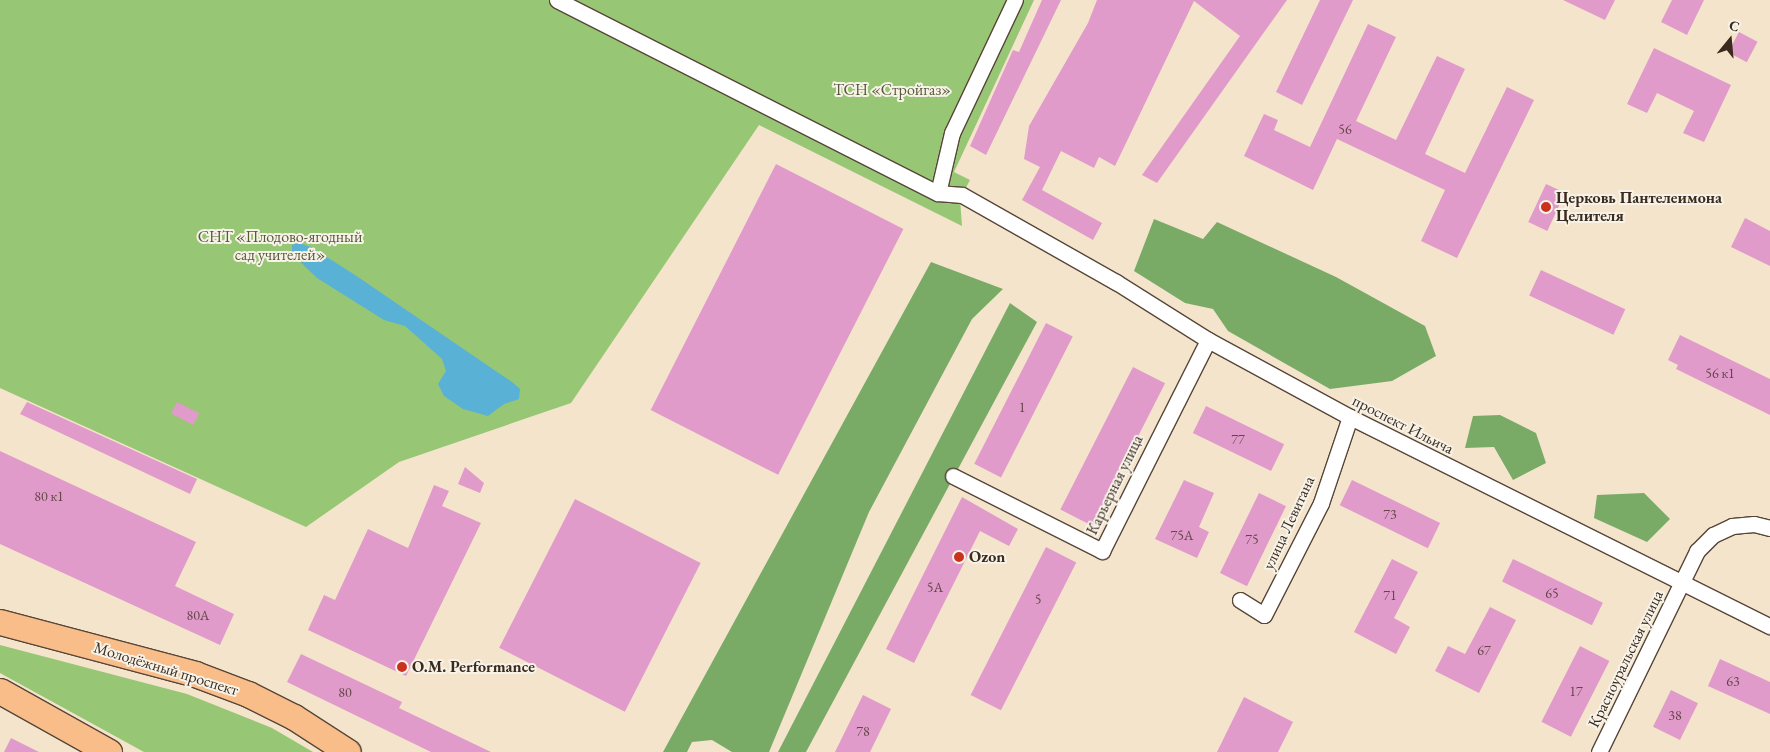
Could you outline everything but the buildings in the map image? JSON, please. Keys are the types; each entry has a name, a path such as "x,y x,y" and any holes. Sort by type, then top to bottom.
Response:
{"main road":[{"name":"Молодёжный проспект","path":"0,622 195,674 248,694 294,717 329,744 348,752"},
{"path":"0,691 109,752"}],"street":[{"path":"557,0 938,193 952,133 1015,0"},
{"name":"проспект Ильича","path":"938,193 962,195 1116,282 1208,340 1350,417 1502,495 1683,581 1770,626"},
{"name":"Карьерная улица","path":"954,476 1102,551 1208,340"},
{"name":"улица Левитана","path":"1240,600 1264,614 1321,503 1350,417"},
{"path":"1683,581 1697,551 1713,535 1732,526 1754,524 1770,528"},
{"name":"Красноуральская улица","path":"1599,752 1683,581"}],"green space":[{"name":"СНТ «Плодово-ягодный сад учителей»","path":"0,0 1034,0 954,172 970,180 960,199 962,226 759,125 571,403 399,462 306,527 0,388"},
{"path":"1154,219 1203,239 1217,222 1336,277 1425,326 1436,356 1392,381 1330,389 1228,331 1213,309 1185,303 1134,271"},
{"path":"931,262 1003,289 972,319 869,512 769,752 732,752 712,740 692,742 687,752 663,752"},
{"path":"1010,303 1037,322 806,752 778,752"},
{"path":"1500,415 1536,433 1546,463 1513,480 1494,447 1465,448 1473,416"},
{"path":"1644,493 1670,519 1647,542 1594,518 1597,495"},
{"path":"0,645 187,694 272,728 313,752 144,752 0,673"}],"water":[{"path":"299,243 311,247 355,275 512,382 520,389 519,399 504,404 488,416 463,409 444,396 438,384 446,371 442,359 405,326 384,320 317,278 292,254 292,245"}],"place":[{"name":"Церковь Пантелеимона Целителя","path":"1546,207"},
{"name":"Ozon","path":"959,557"},
{"name":"O.M. Performance","path":"402,667"}],"park label":[{"name":"ТСН «Стройгаз»","path":"892,90"}]}
